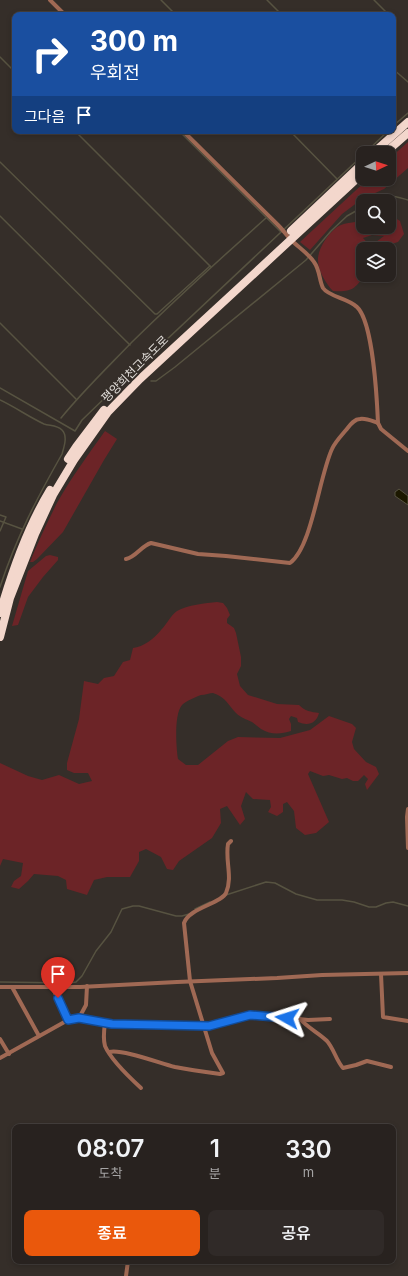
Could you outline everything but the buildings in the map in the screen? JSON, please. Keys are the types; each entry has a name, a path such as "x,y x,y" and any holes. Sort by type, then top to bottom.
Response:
{"highway":[{"path":"396,133 408,122"},
{"path":"393,146 408,133"},
{"path":"381,146 394,134"},
{"name":"평양희천고속도로","path":"0,637 10,598 35,534 53,495 78,454 108,412 356,169"},
{"name":"평양희천고속도로","path":"0,613 8,583 28,531 48,492 72,454 101,413 154,360 288,237 356,179"}],"street":[{"path":"50,0 62,12"},
{"path":"186,134 278,224 288,237 314,262 324,288 329,294 345,299 357,307 366,322 373,367 378,423 381,429 408,451"},
{"path":"126,560 135,555 147,544 151,544 198,554 290,563 297,554 309,530 326,465 336,441 353,422 359,419 365,419 378,423"},
{"path":"408,809 408,848"},
{"path":"109,1052 114,1051 137,1056 181,1068 220,1074 223,1073 212,1053 202,1025 190,981 184,923 185,919 204,906 223,898 226,893 230,878 227,850 228,844 231,841"},
{"path":"0,987 87,986 322,975 408,973"},
{"path":"381,974 383,1017 408,1021"},
{"path":"79,1018 86,1005 87,986"},
{"path":"12,987 39,1036"},
{"path":"52,987 68,1020"},
{"path":"0,1058 68,1020 79,1018 105,1023 202,1025 213,1025 250,1015 264,1015 308,1020 330,1019"},
{"path":"300,1019 306,1026 327,1041 343,1068 367,1061 391,1067"},
{"path":"105,1023 105,1043 109,1052 141,1088"},
{"path":"0,1039 9,1054"},
{"path":"126,1276 128,1264"}],"shaded area":[{"path":"408,142 408,168 396,178 396,153"},
{"path":"360,186 387,186 373,194 356,194 356,204 342,214 310,250 300,242"},
{"path":"396,218 400,221 404,234 396,243 376,242 384,236 372,235 363,238 366,242 356,242 356,282 359,282 352,289 333,291 322,276 318,258 322,245 327,237 337,227 347,223 356,222 356,234 396,234"},
{"path":"105,431 117,439 63,532 37,559 30,562 57,503"},
{"path":"399,489 408,496 408,505 395,496 395,492"},
{"path":"50,555 58,557 58,560 28,597 18,625 12,626 28,571 46,556"},
{"path":"217,602 223,603 227,608 230,615 227,619 227,623 234,628 236,633 241,657 241,666 237,674 240,686 248,695 277,704 299,705 308,711 319,713 314,722 308,724 298,722 297,718 291,716 289,719 291,731 272,733 261,729 252,722 240,716 224,699 217,695 213,693 201,695 186,702 179,709 176,731 178,759 186,765 198,765 228,741 238,737 280,738 310,730 329,716 352,724 356,728 352,742 354,749 366,762 376,767 379,774 367,790 365,784 368,779 364,775 358,781 353,781 347,778 342,779 329,775 323,776 310,771 308,774 329,822 316,833 305,835 296,828 294,811 287,802 283,804 283,812 277,816 268,812 271,807 270,800 253,799 246,792 241,806 245,819 240,825 227,806 220,809 221,823 212,838 179,861 173,870 167,869 161,857 146,849 139,852 139,861 130,877 107,877 94,880 87,895 67,889 66,880 58,876 34,874 19,889 11,887 14,881 21,876 23,863 3,859 0,866 0,763 28,776 42,780 59,775 79,784 92,781 88,773 74,773 67,770 67,763 79,719 84,681 98,684 104,678 114,676 123,662 130,660 133,648 141,646 152,639 177,611 191,606"}],"waterway":[{"path":"161,0 173,12"},
{"path":"267,0 279,12"},
{"path":"374,0 386,12"},
{"path":"0,57 12,69"},
{"path":"396,72 408,82"},
{"path":"396,123 408,113"},
{"path":"78,134 211,267"},
{"path":"182,134 281,232"},
{"path":"293,134 337,179"},
{"path":"372,146 385,134"},
{"path":"0,162 155,314 157,314 210,266"},
{"path":"0,388 75,431 82,420 112,391 356,162"},
{"path":"396,197 408,200"},
{"path":"151,381 156,381 175,367 306,260 331,231 347,216 356,211"},
{"path":"0,216 130,345"},
{"path":"61,418 132,342 266,218"},
{"path":"0,323 76,399"},
{"path":"0,400 44,424 60,428 65,435 62,454 28,519 13,552 0,587"},
{"path":"0,515 6,517 0,531"},
{"path":"0,521 22,529"},
{"path":"226,895 266,882 275,883 296,894 317,900 342,900 369,907 376,907 393,902 408,906"},
{"path":"195,909 210,902"},
{"path":"0,982 76,982 82,976 96,951 111,932 122,909 139,906 176,916 189,914"}],"route":[{"path":"58,998 68,1020 79,1018 112,1024 209,1026 250,1015 287,1018"}]}
